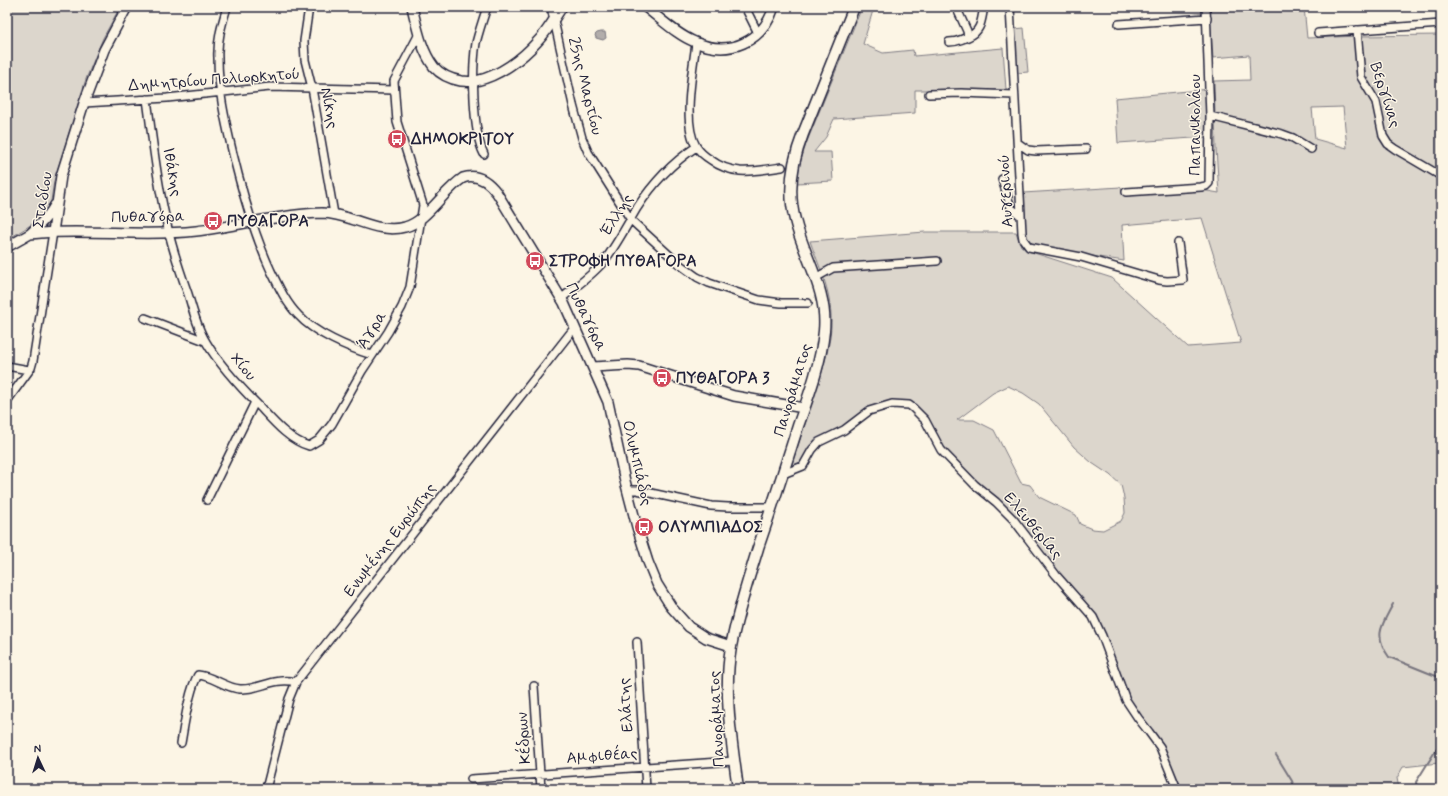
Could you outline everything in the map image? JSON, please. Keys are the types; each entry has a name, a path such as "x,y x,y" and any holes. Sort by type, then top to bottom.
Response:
{"main road":[{"name":"Πανοράματος","path":"738,789 728,689 728,670 731,646 742,598 815,373 824,330 824,304 816,277 795,221 791,199 791,177 798,148 854,7"}],"street":[{"name":"Σταδίου","path":"7,401 29,370 33,361 61,176 84,103 104,50 127,7"},
{"path":"227,7 220,29 218,56 220,92 238,175 251,222 263,254 282,293 298,316 335,340 372,355"},
{"name":"Νίκης","path":"309,7 304,41 305,60 312,88 334,214"},
{"path":"412,7 418,34 434,67 444,76 458,80 475,82 499,72 522,56 538,41 562,7"},
{"path":"484,154 481,148 475,119 475,82 476,44 487,7"},
{"name":"25ης Μαρτίου","path":"551,7 582,138 588,152 631,220 679,264 709,283 759,300 808,304"},
{"path":"645,7 683,35 696,43 710,47 732,47 747,42 758,33 769,18 774,7"},
{"path":"744,7 758,33"},
{"path":"953,7 957,9 968,37"},
{"path":"949,42 958,42 972,36 979,27 984,7"},
{"name":"Αυγερινού","path":"1010,7 1023,239 1029,247 1081,257 1167,281 1182,280 1178,243"},
{"name":"Παπανικολάου","path":"1126,192 1206,186 1209,183 1210,116 1206,7"},
{"path":"1119,24 1206,18"},
{"path":"1318,33 1441,24"},
{"name":"Βεργίνας","path":"1357,30 1361,77 1376,102 1383,136 1388,144 1441,176"},
{"path":"394,90 394,81 418,34"},
{"path":"696,43 689,120 696,147 706,157 718,165 730,168 745,171 782,167"},
{"name":"Δημητρίου Πολιορκητού","path":"84,103 270,88 394,90"},
{"name":"Άγρα","path":"313,444 319,440 332,424 372,355 388,332 402,307 410,287 423,207 397,122 394,90"},
{"path":"928,94 961,93 1014,95"},
{"name":"Ιθάκης","path":"146,99 155,164 169,233 179,269 205,341"},
{"path":"1210,116 1282,134 1293,138 1311,149"},
{"path":"1018,143 1028,150 1036,152 1086,149"},
{"name":"Έλλης","path":"562,298 586,278 605,259 657,180 681,157 696,147"},
{"name":"Πυθαγόρα","path":"7,247 30,234 53,232 169,233 196,231 321,213 334,214 391,229 408,226 422,217 463,178 471,176 482,179 494,188 502,199 562,298 593,367 628,365 639,366 734,396 804,408"},
{"path":"1002,179 1011,208 1014,212 1021,216"},
{"path":"30,234 52,211 58,199"},
{"path":"816,277 833,268 937,261"},
{"path":"145,318 205,341"},
{"name":"Ενωμένης Ευρώπης","path":"266,789 289,699 296,682 575,327"},
{"name":"Χίου","path":"205,341 215,356 255,402 290,436 302,444 309,446 313,444"},
{"path":"7,366 29,370"},
{"name":"Ολυμπιάδος","path":"593,367 608,402 627,490 648,562 657,584 678,616 695,631 710,640 731,646"},
{"path":"207,500 255,402"},
{"name":"Ελευθερίας","path":"782,474 803,466 819,442 844,430 870,411 892,404 909,405 913,408 925,420 941,450 975,485 996,502 1013,519 1056,575 1092,617 1102,636 1126,700 1160,747 1178,789"},
{"path":"627,490 637,490 711,506 772,507"},
{"name":"Ελάτης","path":"636,642 646,789"},
{"path":"181,744 188,709 198,675 237,688 250,688 279,680 296,682"},
{"name":"Κέδρων","path":"534,686 540,789"},
{"name":"Αμφιθέας","path":"471,779 734,761"}],"shaded area":[{"path":"7,7 120,7 103,38 86,79 54,181 50,207 40,219 7,240"},
{"path":"862,7 874,7 863,44 883,53 913,50 914,56 1003,48 1006,90 915,90 915,113 834,119 826,137 814,152 831,152 833,181 797,183 799,167 806,144"},
{"path":"1209,7 1304,7 1307,38 1441,35 1441,761 1439,763 1403,767 1397,778 1399,789 1180,789 1170,763 1131,705 1106,644 1071,589 1016,520 944,450 910,406 891,403 853,421 826,436 799,465 791,466 824,365 831,329 829,296 810,241 925,232 1016,232 1021,246 1028,251 1112,278 1188,347 1241,343 1202,218 1122,225 1124,261 1028,246 1023,240 1023,193 1121,187 1122,194 1202,190 1219,193 1214,81 1250,80 1249,55 1213,58","holes":["1343,107 1347,148 1315,139 1312,108","1008,386 1023,393 1039,404 1074,447 1121,485 1125,513 1121,521 1103,530 1092,529 1080,524 1076,515 1039,497 1030,485 1021,483 994,430 974,420 957,420 993,393"]},
{"path":"1024,28 1028,72 1017,73 1014,29"},
{"path":"605,32 606,38 603,40 596,38 595,35"},
{"path":"1209,89 1208,137 1118,143 1115,98"}],"waterway":[{"path":"1393,604 1385,618 1380,636 1381,642 1389,657 1441,678"},
{"path":"1417,789 1416,782 1436,750 1441,745"},
{"path":"1276,755 1292,781 1295,789"}],"place":[{"name":"ΔΗΜΟΚΡΙΤΟΥ","path":"397,139"},
{"name":"ΠΥΘΑΓΟΡΑ","path":"213,221"},
{"name":"ΣΤΡΟΦΗ ΠΥΘΑΓΟΡΑ","path":"535,261"},
{"name":"ΠΥΘΑΓΟΡΑ 3","path":"662,378"},
{"name":"ΟΛΥΜΠΙΑΔΟΣ","path":"644,527"}]}
